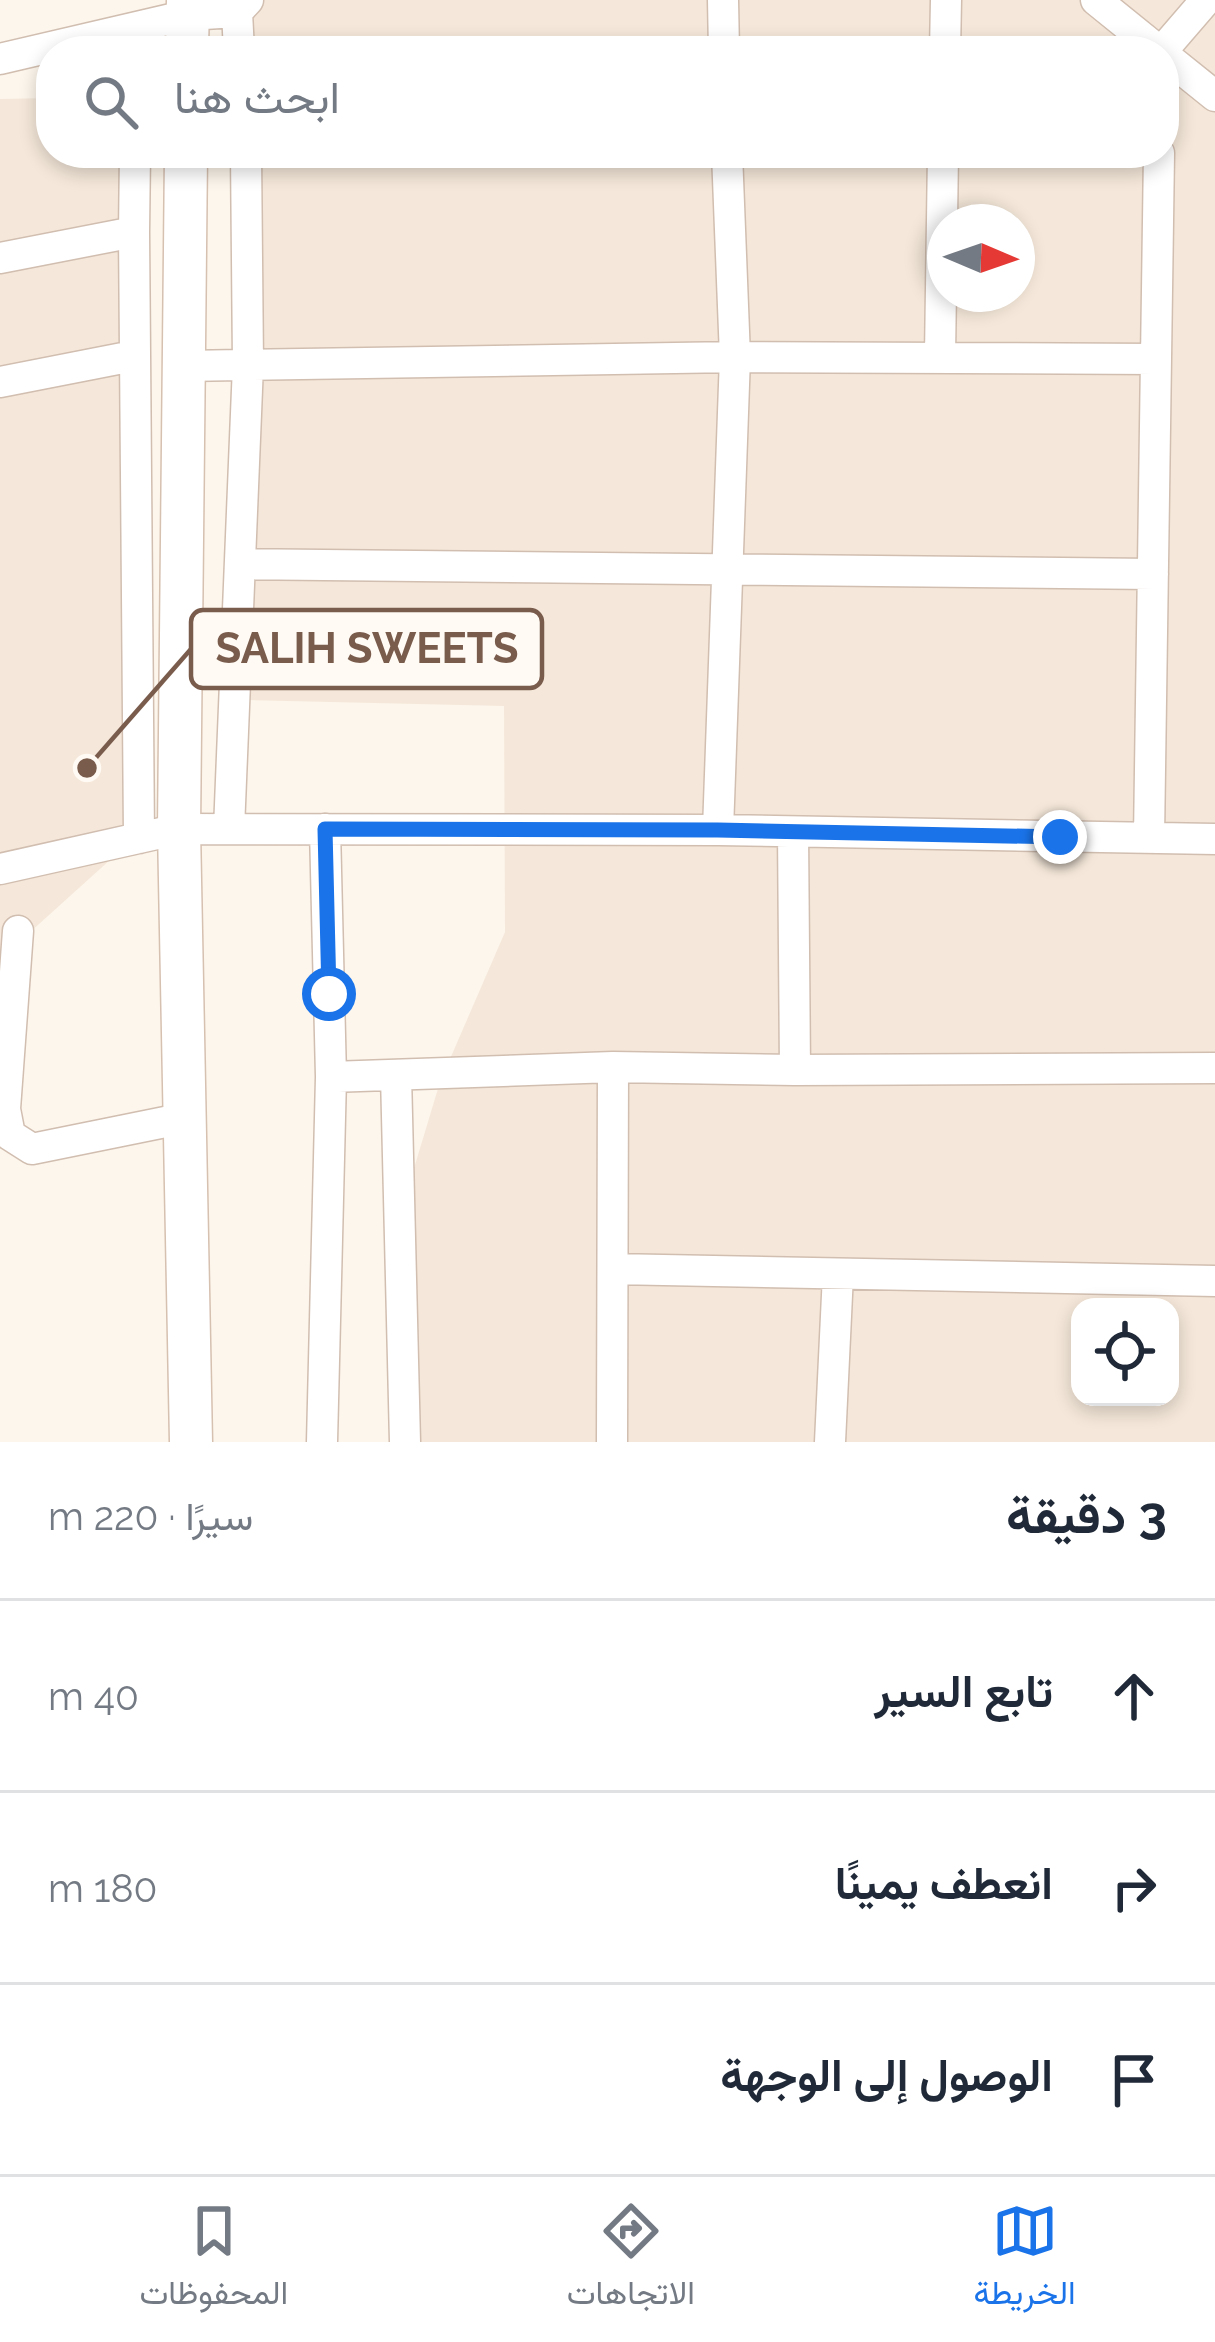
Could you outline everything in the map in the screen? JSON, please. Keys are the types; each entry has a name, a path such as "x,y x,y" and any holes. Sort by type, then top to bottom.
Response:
{"main road":[{"path":"186,168 183,366 159,833 185,1118 191,1442"}],"street":[{"path":"724,0 724,36"},
{"path":"945,36 946,0"},
{"path":"1096,0 1142,36"},
{"path":"1176,36 1206,0"},
{"path":"150,36 242,6 240,36"},
{"path":"0,59 36,54"},
{"path":"1179,66 1215,96"},
{"path":"135,168 133,356 159,833"},
{"path":"229,829 248,365 246,168"},
{"path":"718,830 735,357 728,168"},
{"path":"940,356 944,168"},
{"path":"1149,838 1160,168"},
{"path":"0,259 134,232"},
{"path":"0,382 133,356"},
{"path":"183,366 735,357 1156,359"},
{"path":"240,565 1153,574"},
{"path":"0,869 159,833 229,829 718,830 1215,839"},
{"path":"322,1442 331,1077 325,829"},
{"path":"793,832 795,1070"},
{"path":"18,931 5,1109 10,1136 32,1149 185,1118"},
{"path":"331,1077 613,1066 1215,1068"},
{"path":"612,1442 613,1066"},
{"path":"396,1075 405,1442"},
{"path":"613,1269 1215,1281"},
{"path":"830,1442 838,1274"}],"shaded area":[{"path":"253,0 1201,0 1215,11 1215,1442 403,1442 405,1198 440,1082 505,932 504,706 248,700 252,168 1179,168 1179,36 252,36"},
{"path":"36,98 36,168 123,169 131,841 28,934 0,1076 0,99"}],"place":[{"name":"SALIH SWEETS","path":"87,768"}],"route":[{"path":"329,994 325,829 1060,837"}]}
